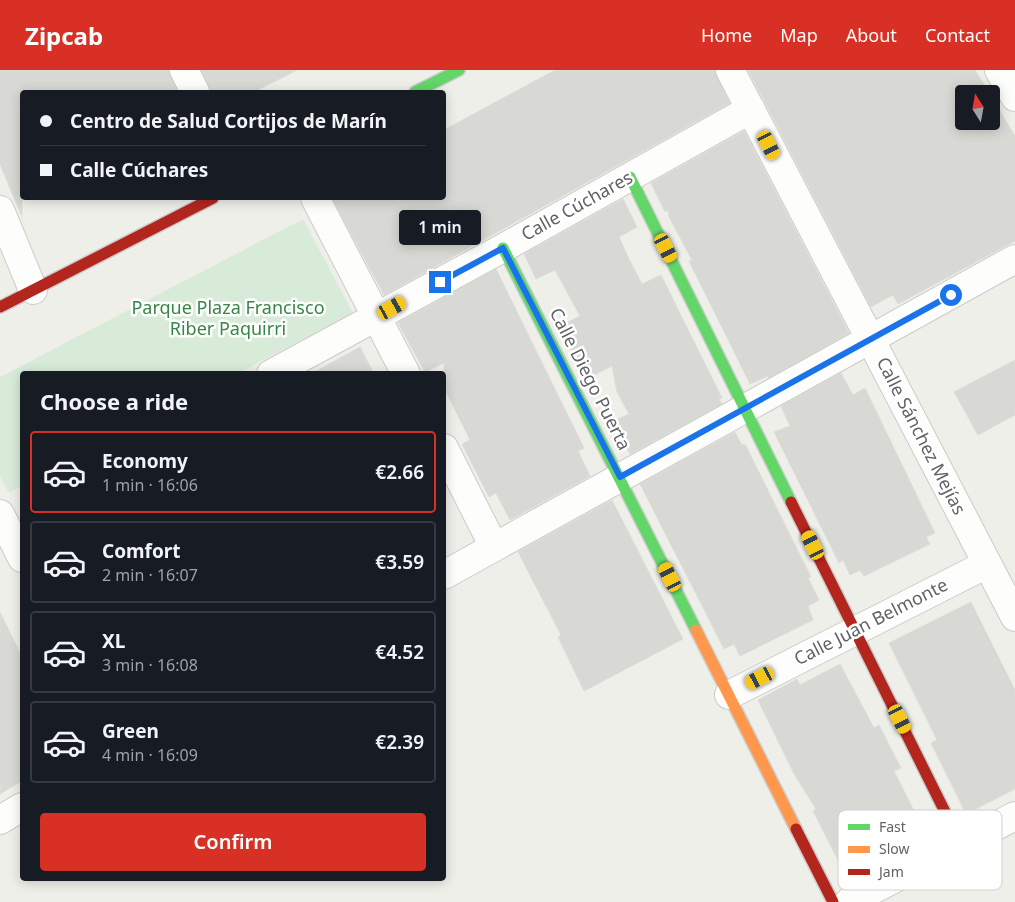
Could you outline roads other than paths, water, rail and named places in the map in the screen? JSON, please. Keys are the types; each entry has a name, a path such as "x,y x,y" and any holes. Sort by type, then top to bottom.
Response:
{"street":[{"path":"184,70 194,90"},
{"path":"420,90 459,70"},
{"name":"Calle Sánchez Mejías","path":"730,70 1015,617"},
{"path":"999,70 1015,97"},
{"name":"Calle Cúchares","path":"277,371 503,248 751,109"},
{"path":"630,177 944,810"},
{"path":"0,307 209,200"},
{"path":"316,200 404,371"},
{"path":"0,210 33,290"},
{"name":"Calle Diego Puerta","path":"503,248 833,902"},
{"path":"446,574 1015,259"},
{"path":"446,452 494,547"},
{"path":"6,515 20,553"},
{"name":"Calle Juan Belmonte","path":"729,694 987,564"},
{"path":"0,820 20,808"},
{"path":"1002,823 1015,816"},
{"path":"849,902 872,890"}],"park label":[{"name":"Parque Plaza Francisco Riber Paquirri","path":"228,318"}]}
